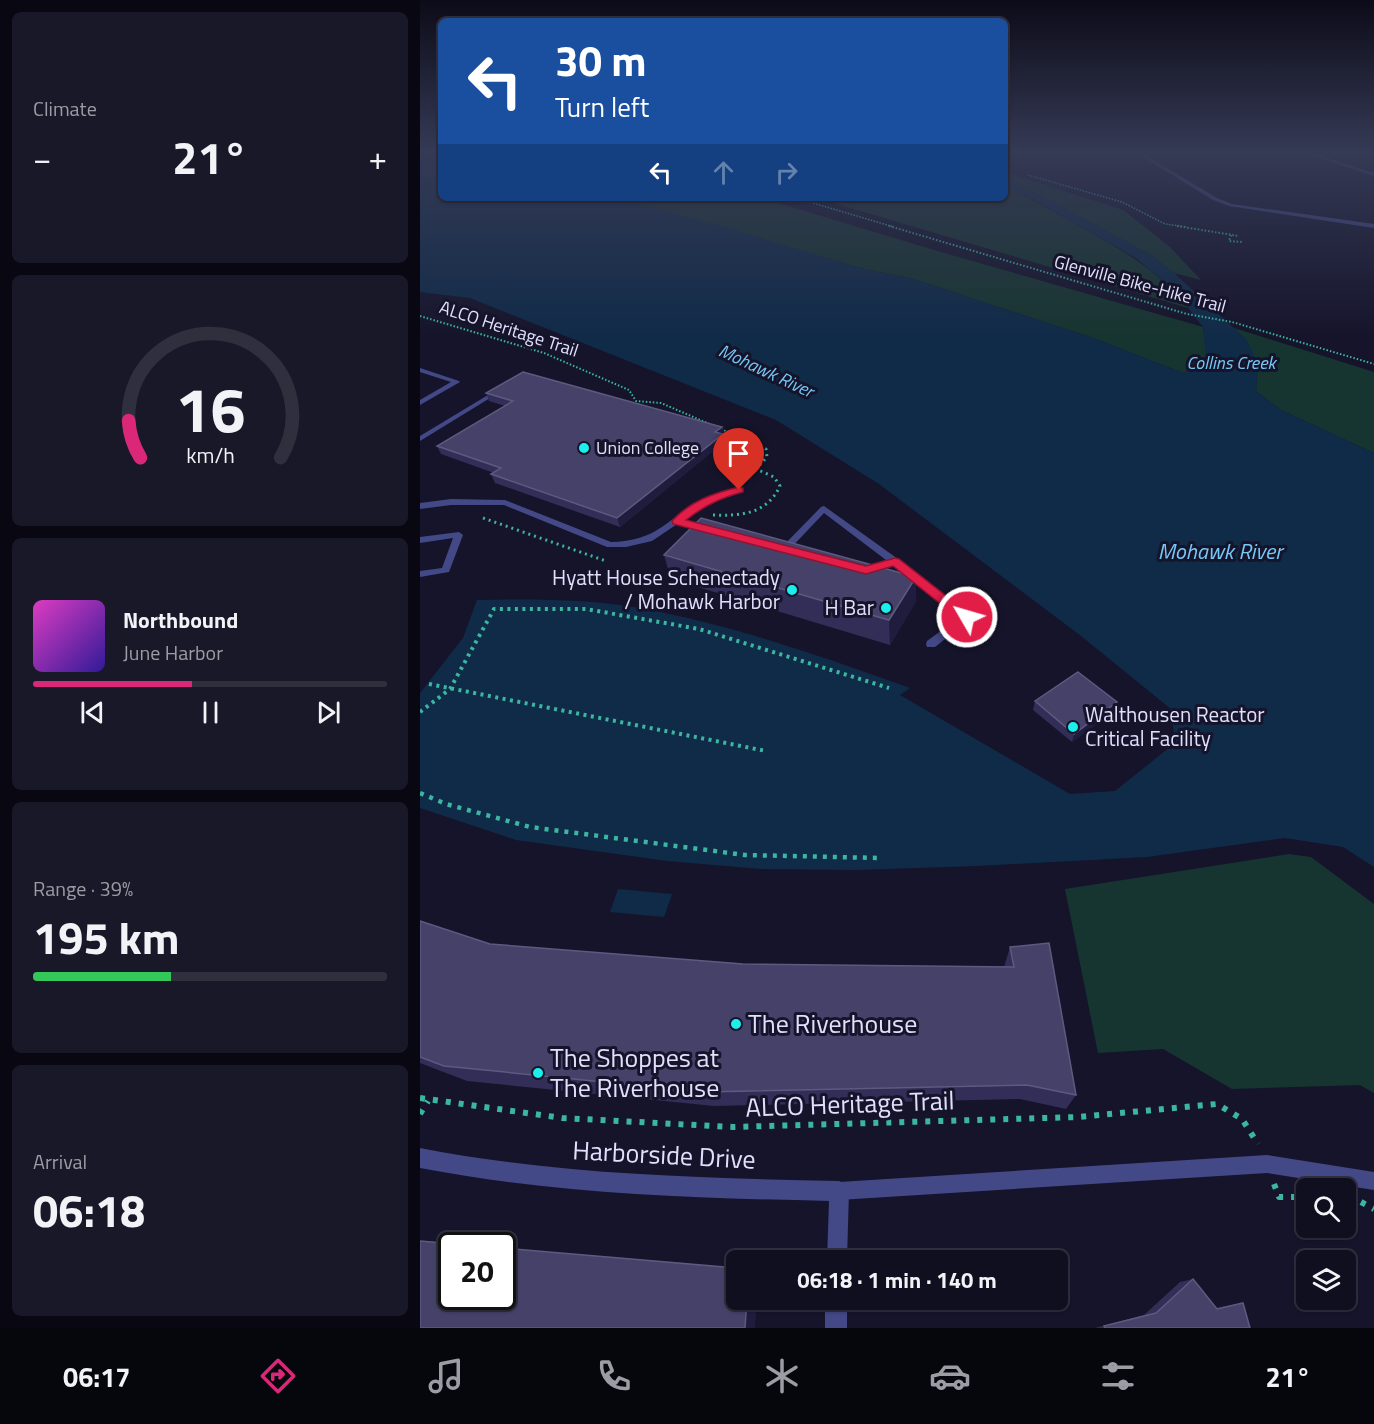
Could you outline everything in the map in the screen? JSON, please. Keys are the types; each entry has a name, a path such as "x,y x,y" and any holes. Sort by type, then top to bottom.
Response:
{"street":[{"path":"1285,213 1374,226"},
{"name":"Harborside Drive","path":"420,1158 481,1171 627,1185 838,1191"},
{"path":"837,1250 838,1191"},
{"path":"836,1310 836,1328"}],"lane":[{"path":"420,370 457,382 420,403"},
{"path":"420,438 493,394"},
{"path":"420,506 451,502 505,503 610,545 627,546 659,535 708,500 739,490"},
{"path":"784,550 824,509 967,617 931,644"},
{"path":"677,521 695,526"},
{"path":"420,540 459,535 446,570 420,574"},
{"path":"773,547 794,552"},
{"path":"856,567 866,570 895,561"},
{"path":"838,1191 1267,1164 1374,1181"}],"path":[{"name":"Glenville Bike-Hike Trail","path":"846,213 1187,314 1232,322 1374,364"},
{"path":"1143,213 1165,224 1239,236"},
{"path":"1232,235 1229,241 1243,242"},
{"name":"ALCO Heritage Trail","path":"420,316 544,353 629,390 636,401 661,403 766,449 767,457 756,469 774,477 780,486 776,499 758,512 733,516 711,515 695,526"},
{"path":"483,518 591,558 616,560"},
{"path":"420,712 450,688 494,609 586,609 699,629 889,688"},
{"path":"429,684 766,751"},
{"path":"420,793 446,804 530,827 745,855 880,858"},
{"name":"ALCO Heritage Trail","path":"420,1098 428,1101 562,1118 733,1127 1078,1117 1217,1104 1242,1119"},
{"path":"420,1114 428,1101"},
{"path":"1356,1201 1374,1209"}],"green space":[{"path":"668,213 812,213 1203,327 1207,358 1183,373 1093,338 913,279 860,268"},
{"path":"868,213 1057,213 1131,256 1166,284 1188,308"},
{"path":"1073,213 1127,213 1169,246 1201,280 1174,273 1149,254"},
{"path":"1234,328 1374,372 1374,453 1281,410 1256,391 1258,363"},
{"path":"1289,854 1311,857 1374,904 1374,1093 1360,1085 1232,1089 1163,1049 1098,1053 1065,889"}],"water":[{"path":"420,213 672,213 860,268 913,279 1093,338 1183,373 1206,358 1203,327 1174,290 1136,258 1057,213 1073,213 1149,254 1174,273 1246,339 1258,363 1256,391 1281,410 1374,453 1374,867 1343,847 1285,838 1147,857 856,870 761,869 667,861 516,840 420,808 420,693 463,638 477,600 582,601 645,609 713,624 812,654 910,688 900,695 1070,794 1115,791 1175,743 1171,709 1081,636 879,484 776,420 470,298 420,292"},
{"path":"618,889 672,894 664,917 610,912"}],"building":[{"name":"Union College","path":"523,372 722,427 715,432 723,434 617,518 491,474 501,468 437,446 513,401 486,393"},
{"path":"701,518 916,577 889,620 664,555"},
{"name":"Walthousen Reactor Critical Facility","path":"1078,672 1117,702 1074,734 1035,701"},
{"name":"The Riverhouse","path":"420,921 490,944 743,964 1014,967 1010,947 1049,943 1076,1095 1027,1085 704,1092 444,1066 420,1057"},
{"path":"420,1241 438,1243 438,1310 516,1310 516,1249 726,1267 726,1310 746,1310 745,1328 420,1328"},
{"path":"1193,1279 1217,1309 1243,1303 1250,1328 1105,1328 1104,1326 1156,1313"}],"place":[{"name":"Union College","path":"584,448"},
{"name":"Hyatt House Schenectady / Mohawk Harbor","path":"792,590"},
{"name":"H Bar","path":"886,608"},
{"name":"Walthousen Reactor Critical Facility","path":"1073,727"},
{"name":"The Riverhouse","path":"736,1024"},
{"name":"The Shoppes at The Riverhouse","path":"538,1073"}],"route":[{"path":"739,490 718,495 677,521 866,570 895,561 967,617"}],"water label":[{"name":"Collins Creek","path":"1231,363"},
{"name":"Mohawk River","path":"766,371"},
{"name":"Mohawk River","path":"1220,551"}]}
